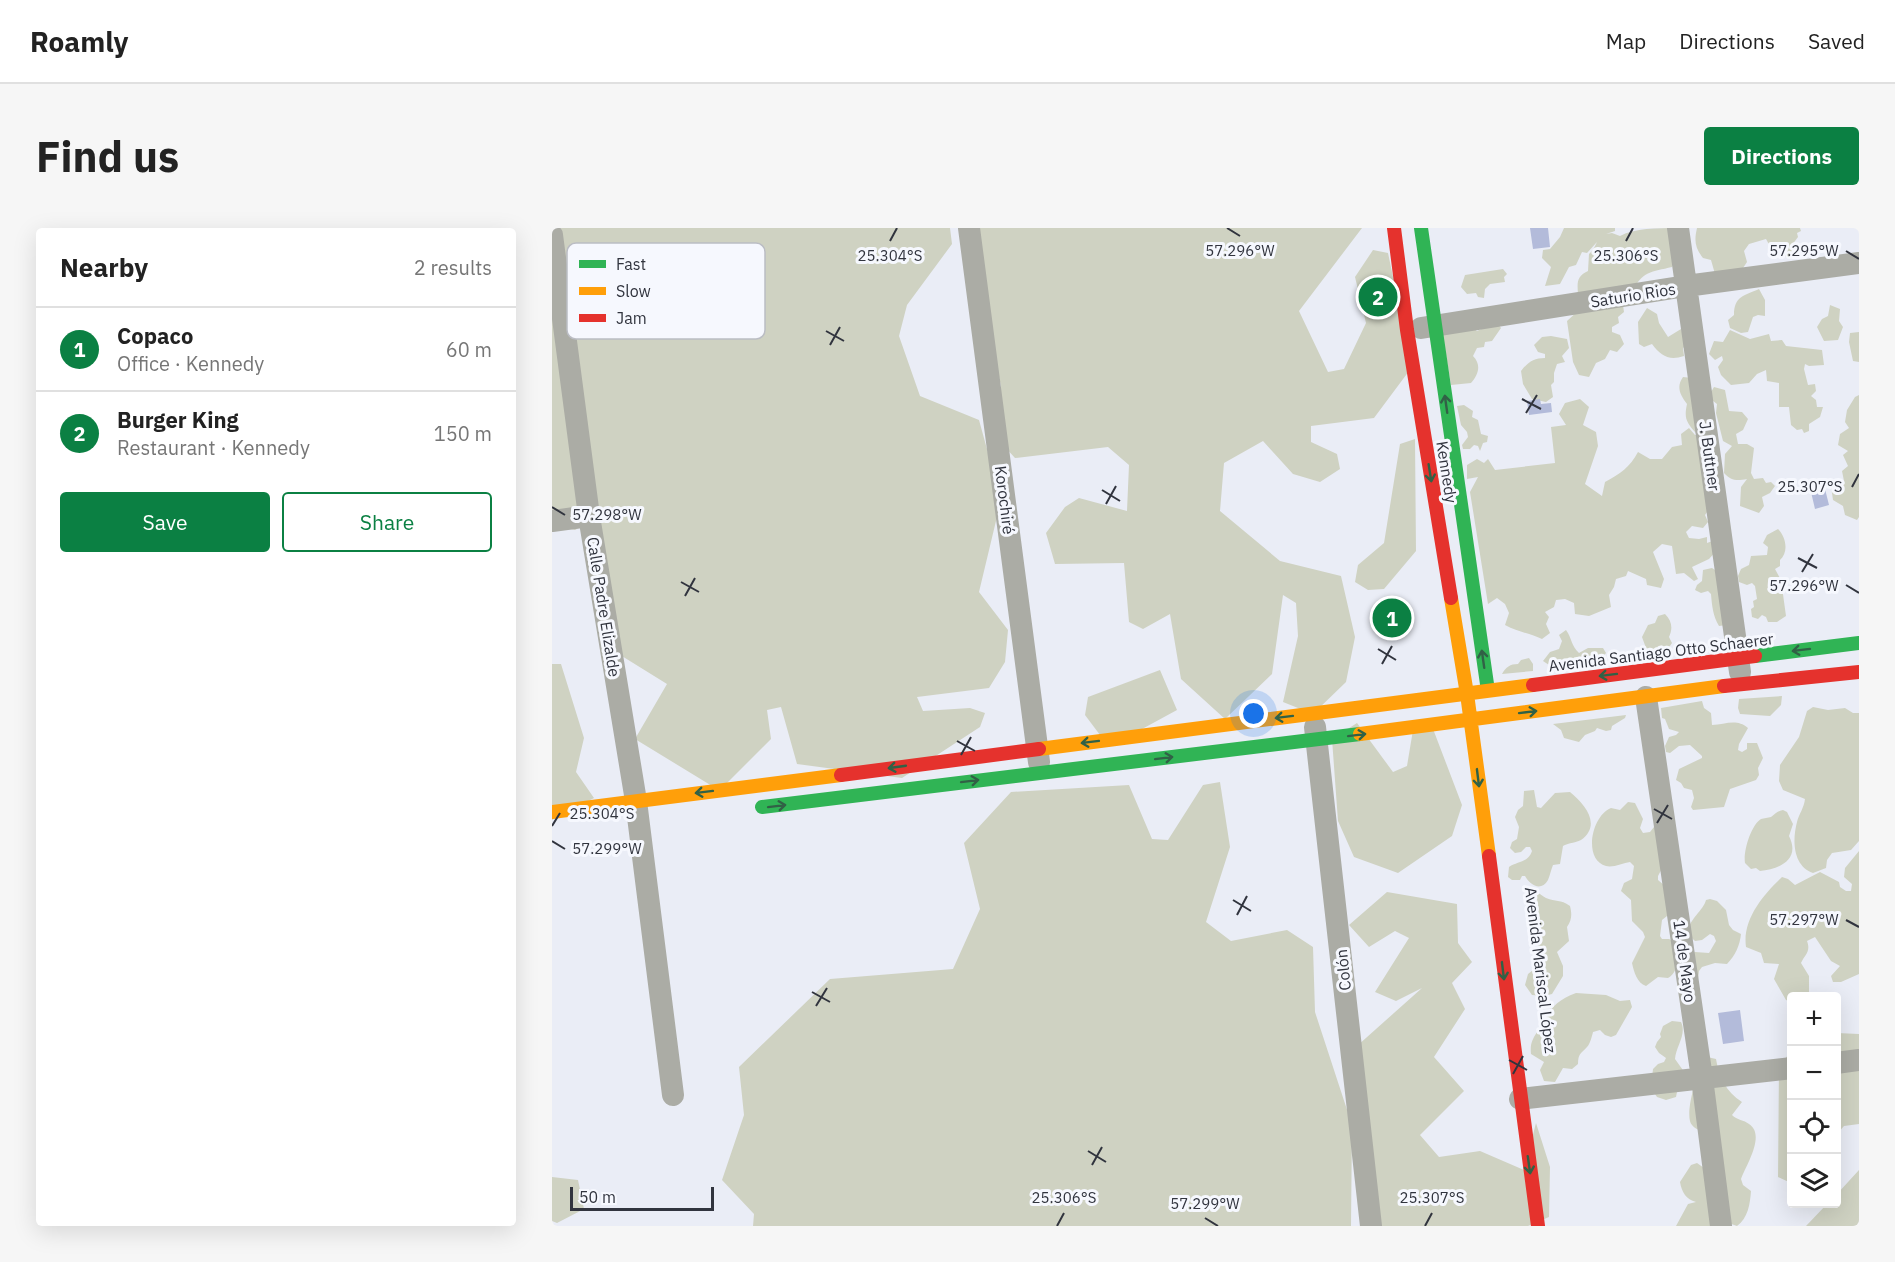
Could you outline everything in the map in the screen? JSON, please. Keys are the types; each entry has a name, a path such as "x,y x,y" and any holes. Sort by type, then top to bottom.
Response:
{"main road":[{"name":"Kennedy","path":"1394,228 1407,330 1470,720"},
{"name":"Kennedy","path":"1421,228 1492,723"},
{"name":"Avenida Santiago Otto Schaerer","path":"552,812 637,817 1038,748 1859,643"},
{"path":"744,810 1470,720 1492,723 1646,697 1741,684 1859,672"},
{"path":"1470,720 1536,1097 1538,1226"}],"street":[{"name":"Korochiré","path":"969,228 1040,773"},
{"name":"J. Buttner","path":"1678,228 1741,684"},
{"name":"Calle Padre Elizalde","path":"552,235 554,265 589,516 637,817 673,1095"},
{"name":"Saturio Rios","path":"1407,330 1686,286 1859,263"},
{"path":"552,522 589,516"},
{"name":"14 de Mayo","path":"1646,697 1702,1078 1721,1226"},
{"name":"Colón","path":"1313,714 1371,1226"},
{"path":"1841,1062 1859,1060"},
{"path":"1536,1097 1787,1068"}],"green space":[{"path":"561,228 950,228 952,244 907,305 899,336 920,396 979,420 1001,500 979,592 1008,630 1005,662 989,688 917,697 923,711 970,708 985,713 980,727 902,778 797,764 781,707 767,710 771,739 727,783 712,786 635,739 667,684 617,653 597,518 575,530 552,524 552,305"},
{"path":"977,228 1362,228 1299,311 1328,372 1344,369 1366,323 1355,277 1373,250 1388,253 1412,367 1374,418 1311,426 1311,442 1337,454 1340,469 1320,482 1293,474 1263,441 1224,463 1220,511 1280,561 1341,576 1355,637 1346,682 1313,714 1283,702 1298,636 1296,603 1283,595 1272,674 1225,719 1181,679 1170,614 1143,629 1129,622 1124,563 1055,564 1046,533 1065,507 1079,498 1127,511 1129,465 1108,447 1015,458 995,436 1001,386 976,275"},
{"path":"1564,228 1615,228 1615,231 1606,234 1612,233 1620,236 1639,230 1676,228 1678,250 1672,267 1644,276 1633,292 1578,294 1578,280 1588,271 1589,254 1597,242 1587,253 1582,252 1576,265 1569,267 1560,284 1545,286 1551,267 1542,258 1543,250 1550,249"},
{"path":"1697,228 1800,228 1801,231 1797,233 1798,237 1792,245 1796,254 1791,259 1780,254 1775,248 1771,248 1766,239 1749,244 1744,251 1747,262 1743,268 1715,274 1711,260 1703,258 1698,251 1695,241"},
{"path":"1503,269 1507,274 1504,277 1505,282 1490,284 1485,289 1484,298 1478,297 1476,293 1467,294 1461,287 1465,275"},
{"path":"1759,289 1765,300 1765,316 1753,317 1748,332 1741,333 1730,328 1728,320 1734,315 1738,300"},
{"path":"1623,305 1624,312 1618,317 1619,323 1612,327 1612,332 1620,335 1624,344 1617,352 1610,350 1605,359 1596,363 1589,377 1579,375 1573,362 1567,321 1579,310"},
{"path":"1830,305 1840,309 1839,321 1843,327 1838,340 1824,341 1817,327 1822,319 1828,316"},
{"path":"1647,308 1657,314 1659,323 1668,337 1681,329 1687,345 1683,348 1684,356 1670,358 1659,352 1652,344 1644,347 1639,344 1638,322"},
{"path":"1496,322 1501,328 1492,341 1485,342 1484,347 1477,348 1473,356 1478,366 1471,383 1451,385 1442,331 1471,326 1477,331"},
{"path":"1730,330 1750,339 1769,334 1771,341 1782,340 1786,346 1822,350 1824,365 1805,364 1804,369 1808,385 1815,384 1816,391 1811,396 1816,400 1817,407 1823,407 1820,417 1809,424 1809,431 1804,433 1802,429 1797,430 1791,425 1789,407 1779,407 1779,383 1767,381 1766,370 1757,374 1749,383 1731,385 1721,375 1718,367 1723,360 1722,356 1715,360 1709,354 1714,341 1723,342"},
{"path":"1859,332 1859,362 1853,361 1849,342 1850,333"},
{"path":"1542,337 1567,339 1569,348 1562,356 1565,362 1557,364 1554,382 1551,385 1553,397 1546,402 1532,399 1523,384 1521,371 1532,361 1545,358 1545,354 1538,352 1534,345"},
{"path":"1683,377 1692,378 1696,433 1687,420 1687,404 1680,391"},
{"path":"1714,387 1725,390 1729,411 1742,412 1748,419 1743,430 1736,434 1738,444 1747,444 1754,448 1751,473 1754,479 1763,478 1766,483 1771,482 1775,486 1770,493 1762,497 1764,506 1759,513 1740,506 1741,487 1747,479 1734,480 1724,473 1725,454 1732,446 1723,441 1716,413 1717,404 1708,397"},
{"path":"1859,395 1859,517 1857,520 1845,515 1843,506 1833,500 1831,486 1844,481 1842,471 1848,466 1843,455 1848,451 1838,445 1840,434 1849,428 1845,422 1847,410 1855,397"},
{"path":"1580,399 1589,407 1583,425 1596,432 1598,446 1585,484 1602,496 1605,482 1624,470 1638,452 1650,459 1662,459 1672,447 1682,445 1681,434 1689,428 1695,435 1708,434 1710,508 1705,515 1708,522 1703,528 1692,526 1686,532 1689,538 1707,537 1707,543 1715,540 1718,549 1709,559 1692,567 1698,579 1694,581 1684,573 1676,574 1672,546 1662,544 1653,552 1664,579 1661,588 1647,585 1646,579 1628,571 1626,576 1616,579 1609,595 1611,607 1589,616 1575,614 1574,603 1565,599 1556,600 1554,607 1545,612 1549,617 1546,624 1550,633 1542,639 1505,625 1509,613 1505,604 1497,598 1488,604 1470,492 1478,477 1467,479 1467,465 1477,459 1484,463 1488,459 1495,470 1555,463 1551,427 1566,425 1559,414 1565,403"},
{"path":"1464,405 1473,411 1472,417 1478,420 1481,434 1488,436 1487,442 1483,443 1480,451 1478,446 1474,445 1470,449 1463,449 1462,445 1468,437 1461,425 1457,406"},
{"path":"1415,439 1416,551 1384,589 1368,590 1355,582 1358,565 1384,543 1400,444"},
{"path":"1778,529 1785,540 1785,553 1780,560 1780,566 1775,569 1781,580 1786,616 1777,622 1768,622 1762,615 1758,619 1752,617 1753,601 1757,599 1755,586 1752,583 1747,585 1739,582 1738,576 1741,569 1749,565 1751,556 1767,555 1768,547 1763,543 1767,535"},
{"path":"1712,568 1718,572 1727,625 1719,626 1713,611 1711,594 1708,591 1701,593 1695,590 1702,581 1703,570"},
{"path":"1665,614 1671,625 1669,637 1672,643 1665,653 1655,655 1646,648 1642,637 1648,625 1655,623 1658,616"},
{"path":"1566,630 1574,648 1579,653 1588,648 1603,648 1606,653 1600,666 1563,669 1560,664 1549,665 1543,661 1550,652 1559,649 1562,641 1559,635"},
{"path":"1529,658 1533,664 1533,671 1502,674 1509,666"},
{"path":"552,664 561,664 584,738 576,772 594,798 552,820"},
{"path":"1160,670 1177,710 1109,747 1085,715 1088,697"},
{"path":"1782,696 1781,705 1770,716 1740,714 1739,699"},
{"path":"1702,701 1704,708 1711,713 1712,725 1739,723 1748,728 1738,750 1742,752 1747,749 1747,743 1757,743 1763,758 1756,780 1730,789 1724,807 1693,810 1691,807 1694,798 1692,790 1684,788 1676,780 1679,769 1702,756 1690,745 1679,746 1670,753 1666,752 1665,746 1669,737 1679,732 1669,729 1665,719 1662,718 1661,708"},
{"path":"1813,707 1828,710 1845,708 1853,713 1859,713 1859,841 1851,850 1832,853 1827,860 1826,868 1813,873 1801,865 1795,845 1797,822 1805,799 1783,790 1779,781 1780,765 1799,737 1807,711"},
{"path":"1626,715 1612,726 1611,730 1597,728 1585,735 1579,742 1564,738 1561,730 1553,724"},
{"path":"1430,721 1462,805 1452,836 1398,873 1354,857 1338,821 1332,739 1357,723 1393,772 1407,766 1414,724"},
{"path":"1220,782 1230,847 1206,922 1231,941 1287,930 1313,947 1315,1012 1352,1125 1351,1226 753,1226 754,1214 722,1180 744,1115 739,1067 830,979 953,969 980,909 964,843 1011,792 1129,785 1152,839 1168,840 1203,785"},
{"path":"1534,790 1537,807 1541,808 1555,793 1570,792 1581,802 1591,821 1587,834 1581,840 1563,846 1560,864 1553,865 1548,880 1542,886 1536,886 1525,876 1522,876 1520,880 1512,880 1508,877 1509,867 1525,860 1532,851 1530,847 1526,847 1521,852 1515,853 1510,848 1512,842 1517,839 1519,827 1515,817 1523,806 1524,791"},
{"path":"1628,802 1635,803 1643,819 1640,828 1643,833 1650,832 1654,827 1669,855 1658,880 1665,886 1672,912 1662,920 1660,936 1662,939 1675,942 1676,967 1668,978 1658,977 1646,986 1638,980 1632,963 1645,937 1632,921 1631,900 1621,891 1624,883 1632,879 1634,866 1630,862 1606,866 1594,856 1592,847 1595,828 1604,813 1611,808 1620,810"},
{"path":"1783,810 1787,812 1793,824 1789,836 1792,844 1790,857 1786,862 1774,868 1760,871 1756,868 1751,869 1745,863 1745,852 1754,827 1761,819 1771,817"},
{"path":"1859,851 1859,974 1841,982 1833,982 1831,976 1840,966 1831,961 1815,937 1807,941 1808,950 1801,963 1809,976 1809,992 1787,992 1786,1000 1774,979 1779,964 1764,963 1761,953 1746,947 1747,927 1751,917 1768,891 1782,877 1795,885 1820,872 1839,882 1840,887 1846,891 1851,891 1852,884 1844,877 1845,868"},
{"path":"1528,889 1546,898 1567,904 1571,912 1571,919 1567,927 1569,941 1557,952 1563,966 1563,976 1552,994 1544,996 1532,995 1525,985 1528,974 1537,967 1533,955 1541,946 1533,944 1530,932 1526,908"},
{"path":"1387,892 1457,904 1458,943 1472,962 1452,983 1465,1009 1434,1057 1464,1091 1420,1135 1439,1157 1480,1151 1524,1170 1536,1123 1550,1167 1549,1217 1528,1226 1369,1226 1348,1054 1422,988 1396,1001 1375,992 1409,938 1395,931 1369,947 1349,925"},
{"path":"1706,900 1717,901 1726,910 1729,925 1741,934 1735,954 1727,964 1715,963 1702,967 1698,980 1691,954 1709,953 1716,941 1710,934 1702,940 1695,941 1689,931 1690,925"},
{"path":"1576,993 1606,995 1620,1001 1630,1000 1632,1007 1616,1035 1611,1037 1600,1030 1593,1032 1588,1046 1579,1056 1578,1064 1572,1069 1563,1068 1555,1082 1544,1081 1540,1070 1544,1062 1531,1054 1532,1042 1552,1008"},
{"path":"1672,1021 1681,1022 1683,1027 1675,1059 1685,1073 1676,1097 1666,1100 1657,1097 1651,1088 1653,1069 1666,1058 1655,1047 1661,1037 1663,1026"},
{"path":"1841,1033 1859,1034 1859,1124 1844,1126 1841,1129"},
{"path":"1703,1056 1716,1059 1724,1084 1742,1102 1732,1115 1749,1124 1756,1135 1753,1150 1741,1179 1743,1185 1751,1191 1749,1206 1744,1219 1737,1226 1720,1220 1713,1226 1676,1226 1688,1204 1696,1202 1685,1195 1680,1182 1691,1165 1697,1163 1704,1168 1700,1131 1692,1125 1689,1112"},
{"path":"1787,1056 1787,1181 1778,1177 1779,1067"},
{"path":"1859,1170 1859,1226 1806,1226 1823,1208 1841,1208 1841,1190"},
{"path":"552,1177 578,1180 584,1209 557,1223 552,1221"}],"water":[{"path":"1530,228 1548,228 1550,247 1533,249"},
{"path":"1540,399 1541,404 1551,403 1552,412 1529,415 1527,401"},
{"path":"1825,489 1829,505 1815,509 1811,492"},
{"path":"1740,1010 1744,1041 1723,1044 1718,1013"}],"traffic: fast":[{"path":"1421,228 1487,684"},
{"path":"1755,656 1859,643"},
{"path":"762,807 1360,734"}],"traffic: slow":[{"path":"1451,598 1467,694 1489,856"},
{"path":"1039,749 1533,685"},
{"path":"1360,734 1724,686"},
{"path":"552,812 841,775"}],"traffic: jam":[{"path":"1394,228 1407,330 1451,598"},
{"path":"1533,685 1755,656"},
{"path":"1724,686 1859,672"},
{"path":"841,775 1039,749"},
{"path":"1489,856 1538,1226"}],"place":[{"name":"Burger King","path":"1378,297"},
{"name":"Copaco","path":"1392,618"}]}
